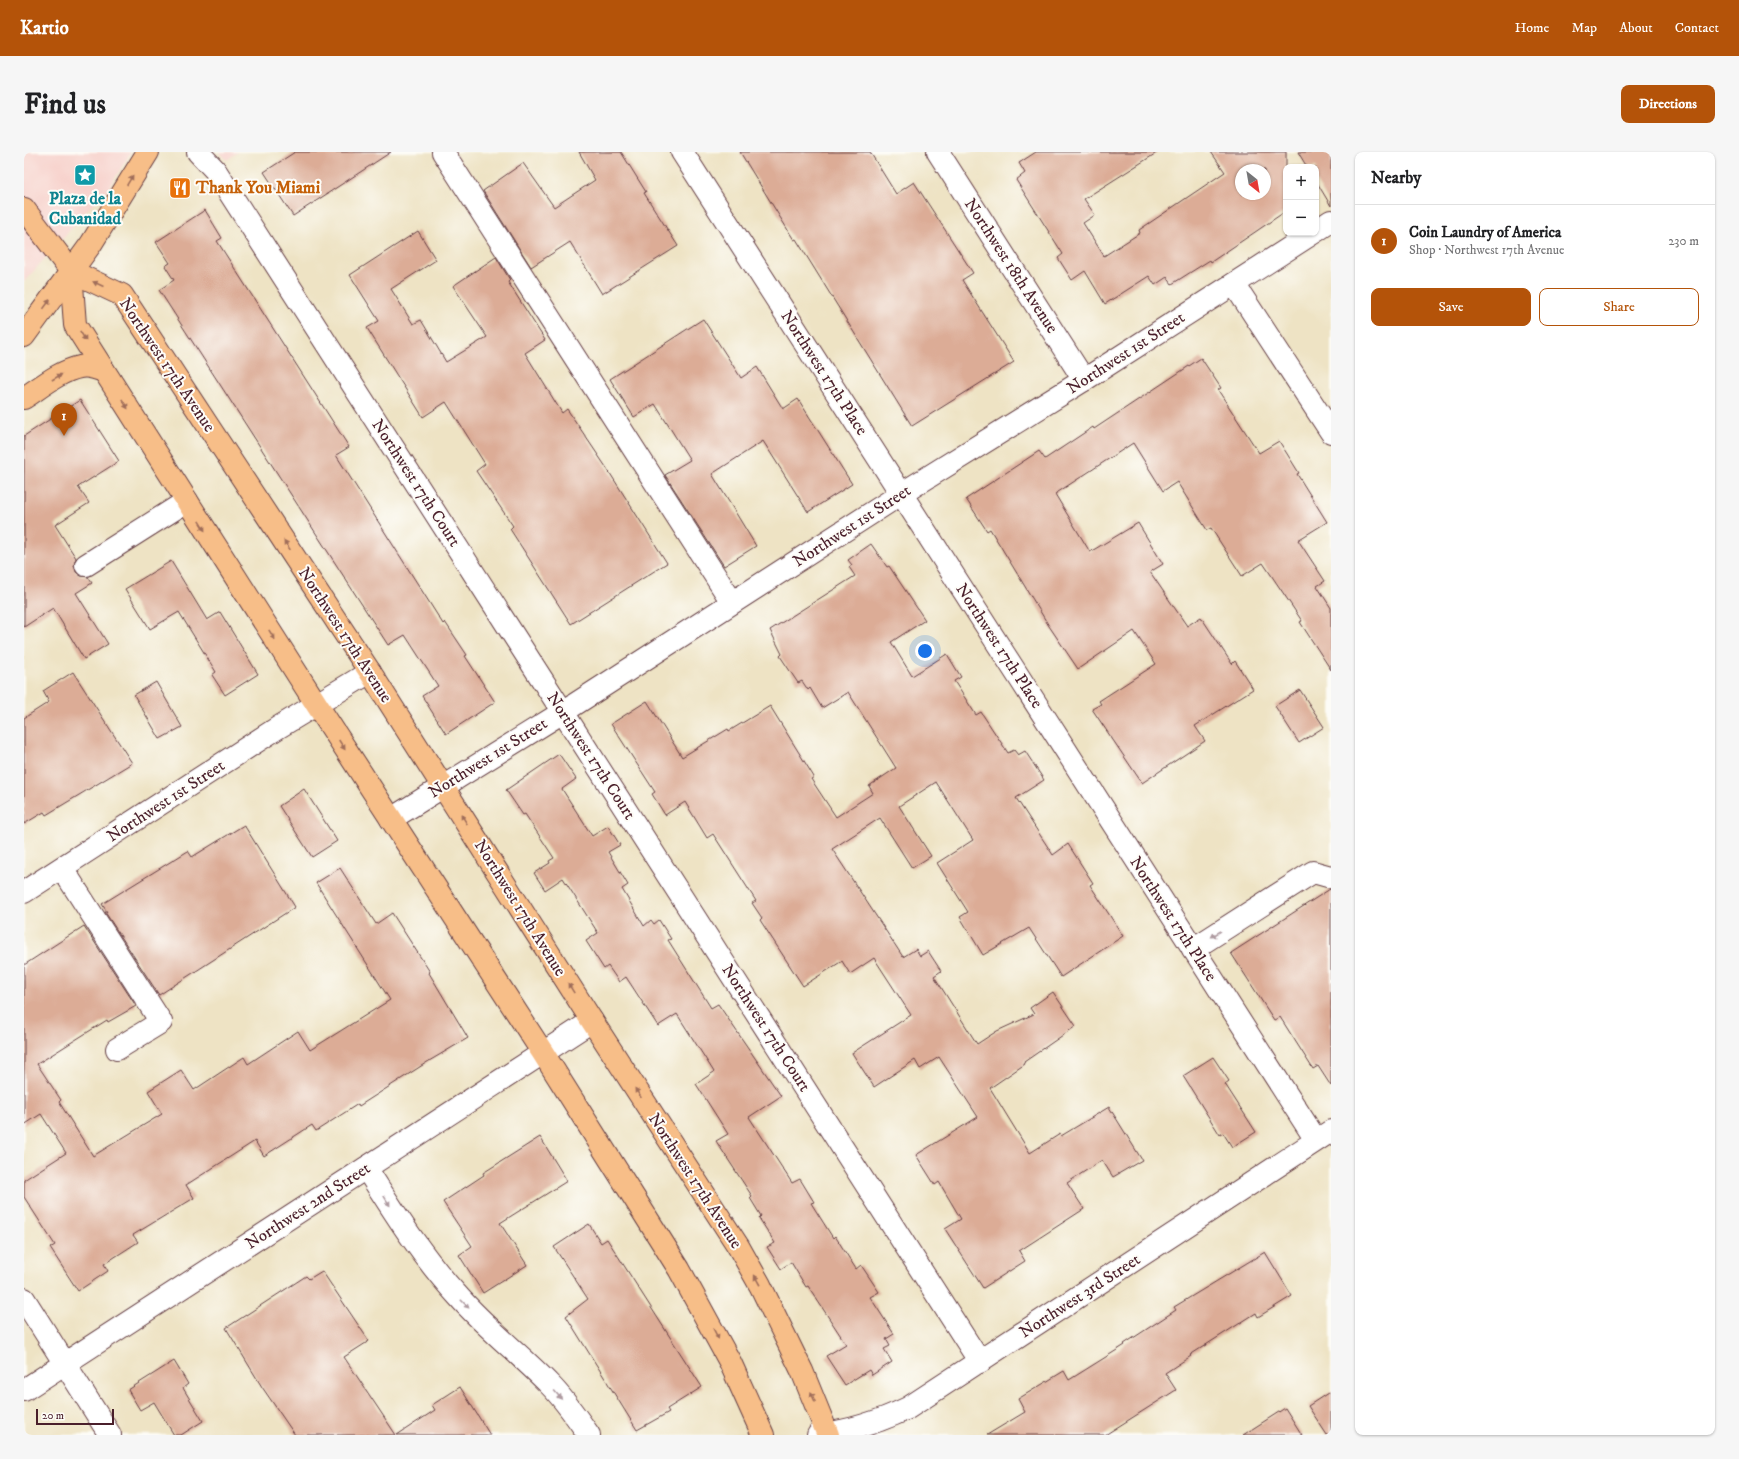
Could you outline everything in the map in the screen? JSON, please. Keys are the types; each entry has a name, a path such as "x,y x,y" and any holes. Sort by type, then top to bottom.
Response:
{"main road":[{"path":"24,336 112,212 148,152"},
{"path":"27,218 70,272 76,325 104,371 317,705 543,1053 698,1300 730,1362 763,1435"},
{"name":"Northwest 17th Avenue","path":"70,272 122,295 370,672 592,1021 738,1246 760,1285 802,1371 825,1435"},
{"path":"24,398 68,371 80,367 93,367 104,371"}],"street":[{"name":"Northwest 17th Court","path":"198,152 215,170 980,1362"},
{"path":"443,152 732,602"},
{"name":"Northwest 17th Place","path":"682,152 1193,949 1324,1135"},
{"name":"Northwest 18th Avenue","path":"945,154 1084,380"},
{"path":"1319,229 1331,222"},
{"name":"Northwest 1st Street","path":"391,819 563,712 901,494 1084,380 1308,236"},
{"path":"1234,284 1331,432"},
{"path":"86,564 187,501"},
{"name":"Northwest 1st Street","path":"24,892 279,727 370,672"},
{"path":"62,868 161,1022 118,1049"},
{"path":"1193,949 1313,872 1331,877"},
{"name":"Northwest 2nd Street","path":"24,1390 592,1021"},
{"name":"Northwest 3rd Street","path":"825,1435 886,1419 908,1408 1324,1135"},
{"path":"366,1168 399,1221 457,1296 510,1349 550,1385 572,1410 589,1435"},
{"path":"24,1299 110,1435"}],"shaded area":[{"path":"28,152 131,152 104,196 91,206 24,282 24,155"},
{"path":"219,152 238,152 227,160"}],"building":[{"path":"295,152 391,152 293,216 264,172"},
{"path":"579,152 621,152 646,192 644,193 678,246 602,294 570,242 531,267 483,191 523,163 554,207 595,180"},
{"path":"740,152 870,152 896,194 914,182 973,273 962,280 1014,362 912,426"},
{"path":"1036,152 1158,152 1084,199 1095,215 1083,223 1104,256 1140,233 1139,230 1225,172 1211,152 1286,152 1286,164 1283,164 1283,213 1211,262 1210,260 1172,284 1167,277 1155,285 1149,276 1105,304 1085,271 1072,280 1058,258 1063,254 1016,180 1025,173 1019,163"},
{"path":"1298,152 1331,152 1331,206 1319,186 1319,164 1305,164"},
{"path":"205,210 222,238 217,241 349,447 336,455 443,624 445,622 467,655 465,656 495,702 446,734 422,696 438,686 405,635 388,645 159,290 174,280 165,266 170,263 156,242"},
{"path":"418,231 436,260 391,289 413,324 421,320 446,362 487,337 453,286 496,257 510,280 508,282 545,340 525,353 562,413 567,409 667,563 571,624 510,529 513,526 476,471 485,464 446,402 423,417 367,328 379,321 350,275"},
{"path":"703,319 741,378 757,367 783,409 798,399 852,484 808,512 763,441 712,474 756,546 724,566 665,475 690,460 655,404 634,417 610,379"},
{"path":"1201,358 1221,388 1218,390 1259,453 1279,441 1299,473 1297,474 1327,522 1298,540 1325,581 1317,586 1331,608 1331,670 1300,622 1302,621 1263,563 1242,576 1211,528 1207,530 1177,482 1163,491 1133,443 1055,494 1090,552 1138,523 1163,564 1150,572 1187,626 1201,617 1232,664 1235,661 1253,689 1195,726 1205,741 1142,783 1092,709 1101,704 1099,701 1156,664 1134,631 1078,669 1049,626 990,529 987,531 966,499 1039,451 1045,459 1093,427 1094,429"},
{"path":"80,400 119,461 78,487 89,503 55,525 76,558 74,565 76,572 81,576 88,577 92,583 76,593 108,644 84,659 53,608 24,627 24,436"},
{"path":"871,544 887,567 889,566 925,620 891,642 912,676 947,654 961,677 954,681 976,715 981,712 1008,753 1014,750 1018,755 1025,751 1044,780 1016,798 1053,855 1068,844 1093,883 1090,885 1123,936 1061,977 1029,928 983,955 960,917 968,912 937,863 973,840 936,782 899,806 931,856 912,868 880,818 832,849 903,957 916,949 920,956 928,951 941,971 934,976 977,1044 997,1031 1034,1014 1030,1008 1053,992 1076,1026 1024,1062 1025,1064 990,1088 1030,1153 1060,1134 1061,1136 1109,1107 1142,1160 1113,1177 1102,1160 1067,1183 1084,1209 1019,1251 1025,1261 983,1288 945,1229 961,1219 939,1182 935,1185 916,1155 978,1117 939,1057 920,1069 915,1060 874,1087 852,1053 911,1015 874,958 850,974 842,961 803,986 760,920 762,918 752,903 756,901 713,834 707,838 685,802 665,815 652,794 655,792 611,724 647,701 682,757 770,706 814,777 811,779 836,817 873,793 869,786 896,768 848,692 822,708 810,688 808,690 802,681 798,683 780,656 782,654 770,630 855,576 849,567 852,565 848,560"},
{"path":"171,561 207,620 220,612 258,674 225,695 212,675 216,672 179,612 150,629 125,589"},
{"path":"73,672 132,763 46,815 44,812 24,824 24,718 49,702 43,691"},
{"path":"156,682 182,727 160,739 134,695"},
{"path":"1300,690 1324,727 1299,743 1275,706"},
{"path":"559,754 576,779 562,789 592,836 608,826 620,845 608,852 628,885 622,889 644,926 651,920 654,924 659,920 671,939 668,940 711,1008 718,1004 781,1096 749,1117 792,1183 800,1179 814,1202 811,1203 833,1238 835,1236 856,1269 861,1265 879,1292 870,1297 894,1334 886,1339 890,1346 884,1349 892,1362 872,1375 869,1370 845,1385 826,1356 846,1344 808,1286 806,1287 791,1262 781,1269 767,1247 775,1243 759,1218 761,1216 750,1198 752,1196 716,1141 728,1134 696,1084 714,1072 677,1014 658,1026 626,977 619,982 608,966 604,969 586,941 598,933 563,878 545,890 534,873 550,863 549,861 554,858 525,814 523,815 506,790"},
{"path":"304,789 337,841 312,857 279,806"},
{"path":"244,825 295,907 159,995 105,912 107,912 102,904 188,851 192,857"},
{"path":"340,868 376,924 392,913 430,972 429,973 468,1038 316,1131 312,1125 264,1156 255,1141 186,1185 194,1198 133,1235 138,1242 104,1264 108,1271 78,1291 50,1248 55,1245 24,1197 24,1180 66,1153 41,1114 24,1125 24,965 84,926 136,1006 108,1022 107,1020 37,1064 61,1100 59,1102 93,1156 162,1114 148,1091 181,1070 194,1090 244,1057 248,1064 298,1031 310,1050 390,1000 316,883"},
{"path":"1330,889 1331,1086 1318,1066 1313,1069 1280,1017 1274,1020 1231,953"},
{"path":"1213,1057 1229,1081 1225,1084 1256,1132 1232,1147 1223,1133 1220,1135 1183,1076"},
{"path":"540,1137 567,1181 500,1223 527,1265 483,1293 459,1255 472,1246 443,1202 484,1175 483,1173"},
{"path":"589,1224 601,1243 607,1239 702,1387 667,1409 669,1412 637,1430 566,1316 588,1299 554,1247"},
{"path":"1265,1252 1292,1296 1258,1317 1256,1313 1190,1355 1191,1356 1165,1373 1176,1390 1105,1435 987,1435 1025,1412 1018,1399 1064,1371 1069,1380 1125,1345 1124,1344 1176,1310 1174,1307"},
{"path":"322,1271 369,1341 344,1357 396,1435 295,1435 262,1387 226,1328 306,1276 309,1279"},
{"path":"174,1361 188,1384 183,1388 203,1421 181,1435 174,1435 154,1402 140,1410 128,1390"},
{"path":"460,1387 490,1435 397,1435 435,1410 432,1405"},
{"path":"1331,1391 1331,1435 1327,1435 1308,1406"},
{"path":"1285,1408 1302,1435 1243,1435"}],"place":[{"name":"Plaza de la Cubanidad","path":"85,175"},
{"name":"Thank You Miami","path":"180,188"},
{"name":"Coin Laundry of America","path":"64,436"}]}
